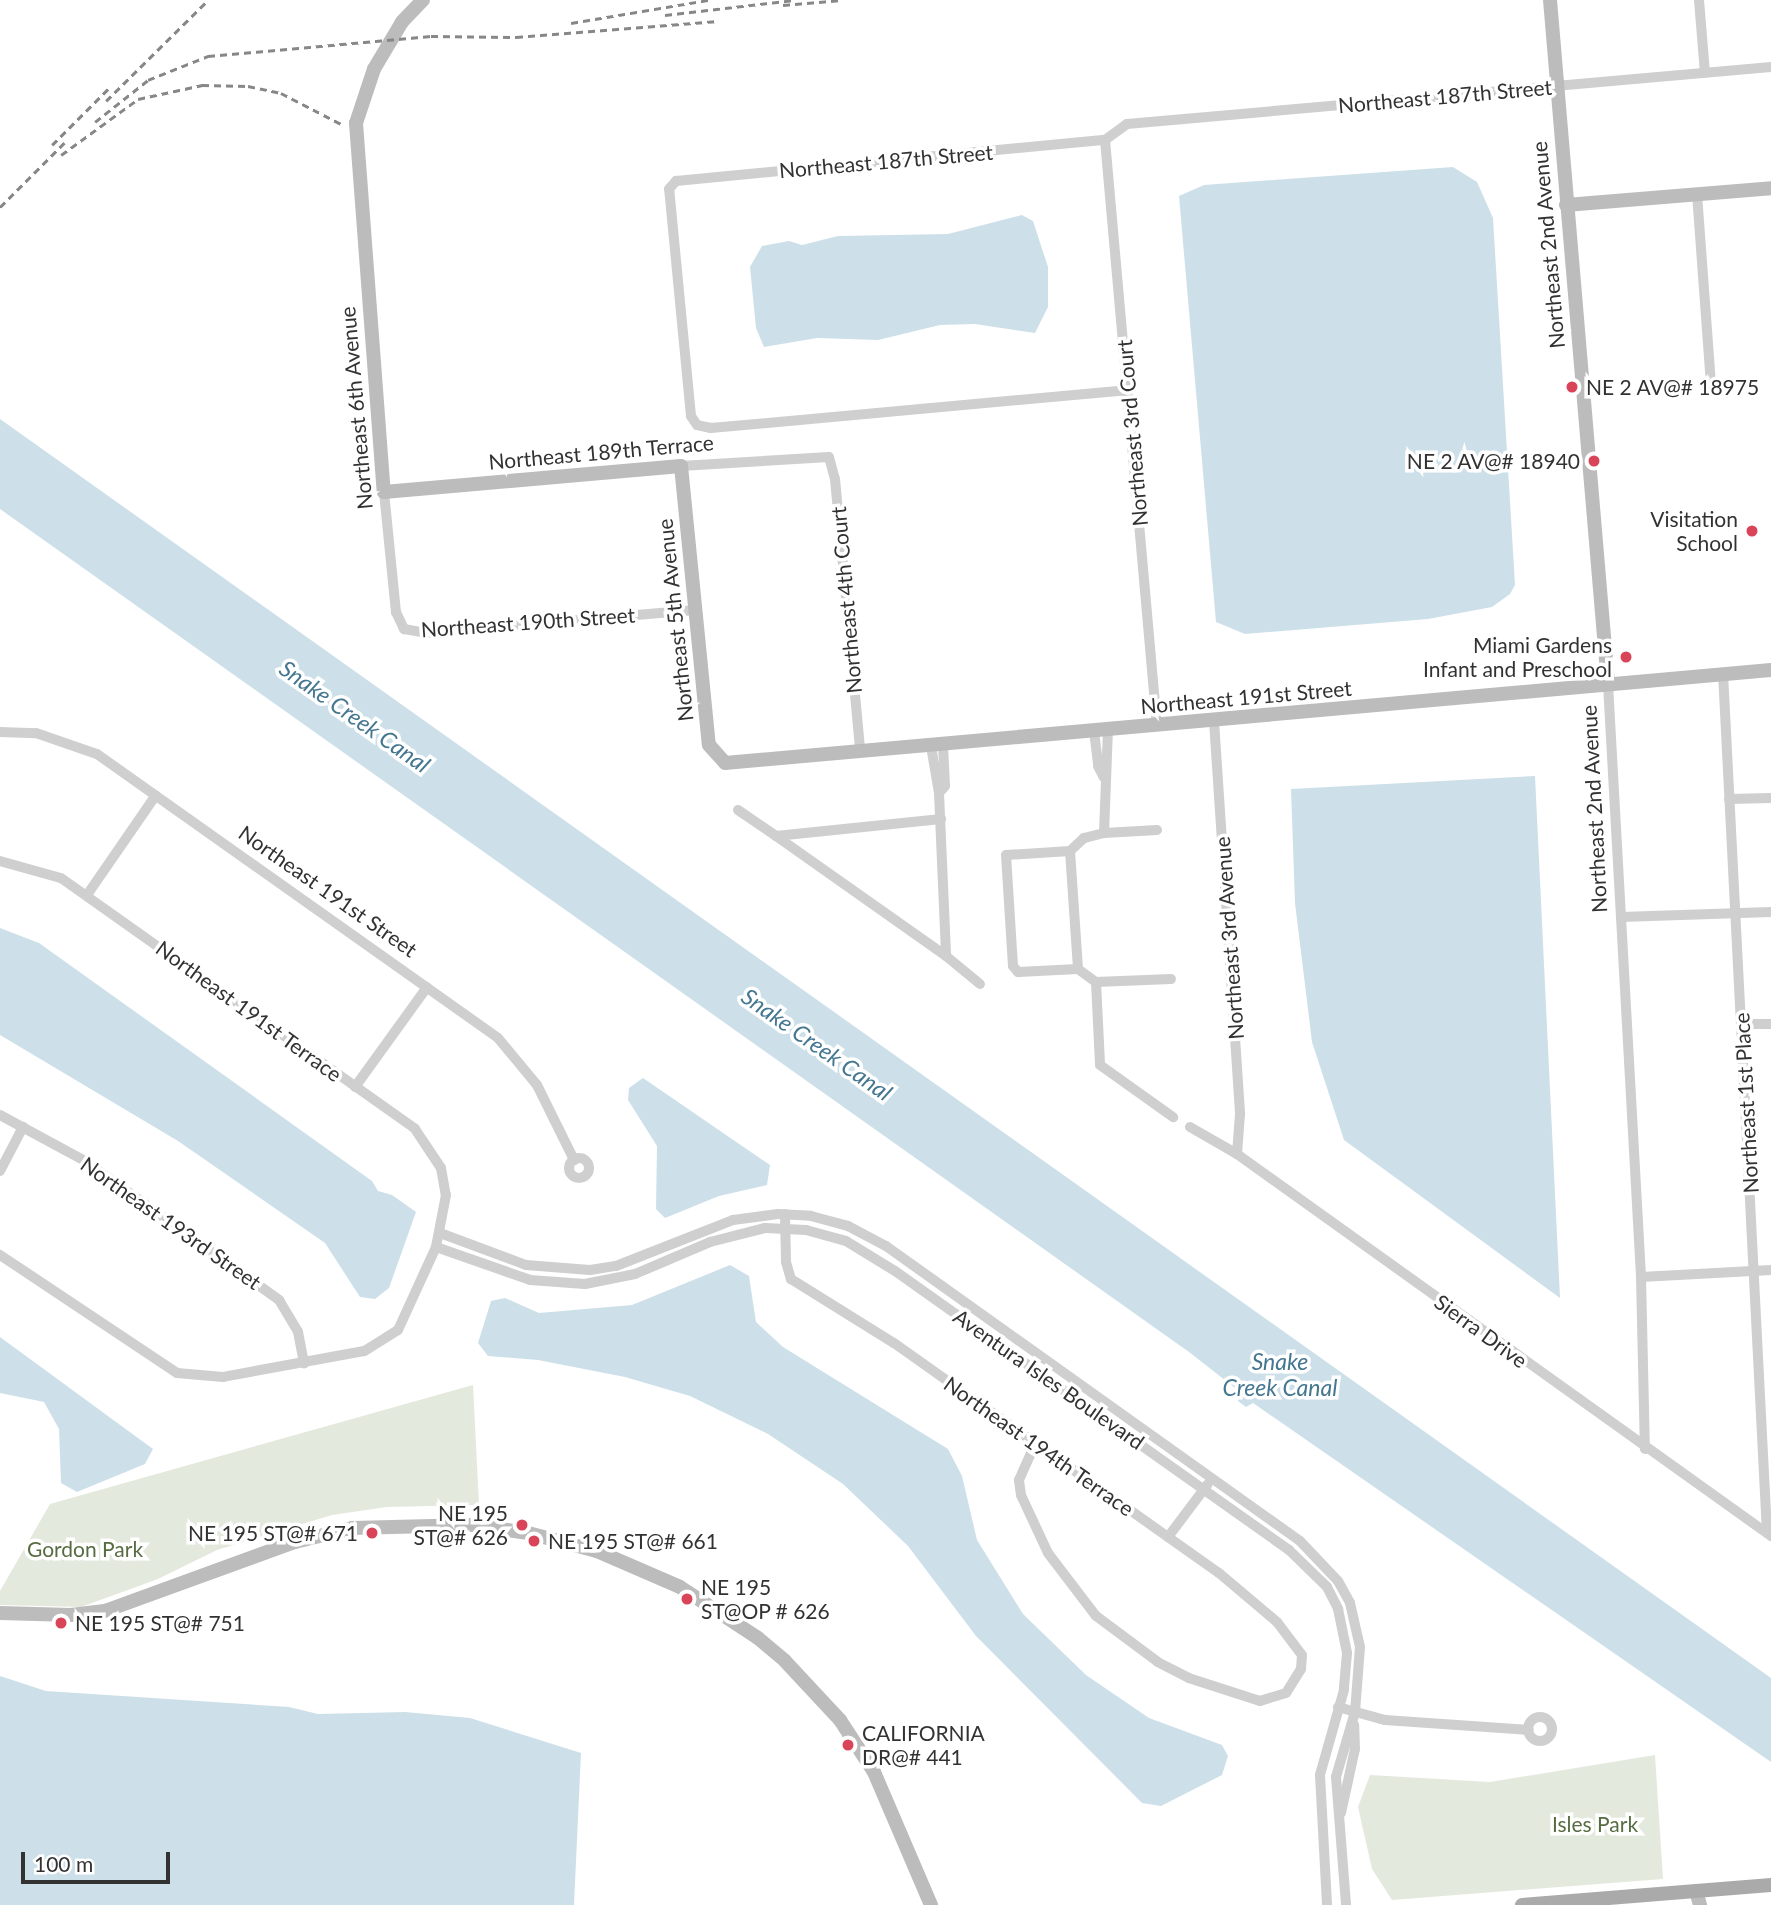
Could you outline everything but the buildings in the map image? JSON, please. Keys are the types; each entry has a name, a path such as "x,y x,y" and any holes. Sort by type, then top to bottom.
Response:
{"main road":[{"path":"1521,1905 1698,1898 1771,1885"}],"street":[{"name":"Northeast 6th Avenue","path":"404,629 396,612 384,492 356,122 374,69 402,22 424,0"},
{"name":"Northeast 2nd Avenue","path":"1550,0 1555,86 1608,684 1641,1278 1645,1450"},
{"path":"1699,0 1705,73"},
{"name":"Northeast 187th Street","path":"1129,390 711,428 697,425 691,416 668,189 676,181 1105,140 1127,124 1771,67"},
{"name":"Northeast 3rd Court","path":"1105,140 1157,726"},
{"path":"1566,205 1771,188"},
{"path":"1697,194 1711,385"},
{"name":"Northeast 189th Terrace","path":"384,492 821,456"},
{"name":"Northeast 4th Court","path":"821,456 829,457 835,479 860,751"},
{"name":"Northeast 5th Avenue","path":"681,466 709,745 725,763"},
{"name":"Northeast 190th Street","path":"404,629 426,633 695,610"},
{"name":"Northeast 191st Street","path":"725,763 1771,670"},
{"name":"Northeast 1st Place","path":"1723,673 1769,1534"},
{"name":"Northeast 3rd Avenue","path":"1214,721 1240,1114 1237,1154"},
{"path":"1101,731 1104,833"},
{"name":"Northeast 191st Street","path":"0,733 36,733 77,744 156,795 427,987 513,1054 549,1106 574,1160"},
{"path":"937,745 945,786 939,793 946,957"},
{"path":"87,895 156,795"},
{"path":"1729,799 1771,798"},
{"path":"738,810 980,984"},
{"path":"776,836 941,819"},
{"path":"1157,830 1104,833 1084,838 1070,850 1006,855 1012,952 1018,972 1077,968 1096,982 1171,979"},
{"path":"1070,850 1077,968"},
{"name":"Northeast 191st Terrace","path":"0,861 41,869 87,895 355,1087 426,1142 445,1180 445,1210 440,1233"},
{"path":"1621,917 1771,912"},
{"path":"1096,982 1100,1065 1174,1117"},
{"path":"355,1087 427,987"},
{"path":"1742,1024 1771,1024"},
{"name":"Northeast 193rd Street","path":"0,1115 85,1161 279,1300 298,1332 304,1363"},
{"path":"0,1171 23,1127"},
{"name":"Sierra Drive","path":"1190,1127 1237,1154 1645,1450 1769,1534"},
{"name":"Aventura Isles Boulevard","path":"440,1233 526,1265 590,1270 616,1266 733,1220 785,1214 848,1226 886,1246 1307,1547 1338,1581 1350,1603 1360,1647 1354,1712 1336,1777 1346,1905"},
{"name":"Northeast 194th Terrace","path":"785,1214 791,1279 857,1317 1247,1594 1288,1633 1302,1655 1296,1681 1272,1701 1236,1694 1158,1662 1096,1616 1048,1553 1021,1495 1019,1480 1035,1444"},
{"name":"Aventura Isles Boulevard","path":"436,1247 530,1280 585,1284 635,1274 733,1234 785,1229 846,1241 895,1270 1298,1557 1327,1587 1343,1627 1347,1653 1338,1707 1320,1777 1327,1905"},
{"path":"0,1255 177,1373 194,1377 223,1377 364,1352 398,1330 440,1233"},
{"path":"1641,1278 1771,1270"},
{"path":"1168,1537 1212,1478"},
{"path":"0,1613 71,1615 105,1611 295,1542 352,1528 472,1525 528,1533 597,1551 680,1587 758,1638 794,1671 840,1720 874,1772 931,1905"},
{"path":"1338,1707 1385,1720 1529,1730"}],"green space":[{"name":"Gordon Park","path":"473,1385 479,1505 387,1507 332,1515 217,1550 158,1579 81,1607 0,1605 0,1591 50,1504"},
{"name":"Isles Park","path":"1655,1755 1663,1879 1392,1900 1372,1869 1358,1807 1370,1775 1490,1782"}],"water":[{"path":"1453,167 1477,182 1493,218 1515,585 1510,594 1492,607 1428,619 1245,634 1216,622 1179,196 1204,185"},
{"path":"1022,215 1033,221 1048,267 1048,307 1035,333 975,324 940,325 878,340 817,338 764,347 756,328 750,267 762,246 789,241 802,245 838,236 948,234"},
{"name":"Snake Creek Canal","path":"0,419 1771,1678 1771,1762 1253,1403 1246,1407 1238,1401 1239,1391 1189,1352 0,509"},
{"path":"1535,776 1560,1298 1344,1140 1312,1042 1295,903 1291,789"},
{"path":"0,928 39,943 372,1181 378,1191 392,1195 416,1212 389,1288 375,1299 360,1297 325,1243 178,1141 0,1035"},
{"path":"643,1078 770,1165 767,1185 719,1196 665,1218 656,1209 657,1146 628,1100 629,1088"},
{"path":"730,1265 749,1276 756,1322 783,1347 948,1449 962,1476 977,1540 1023,1614 1086,1675 1149,1718 1222,1745 1228,1756 1222,1775 1161,1806 1142,1803 976,1636 908,1546 843,1484 768,1434 690,1396 625,1377 538,1360 488,1356 478,1343 491,1301 505,1298 539,1313 632,1305"},
{"path":"0,1337 153,1449 145,1464 77,1492 61,1483 59,1429 44,1402 0,1393"},
{"path":"0,1676 46,1691 289,1707 318,1714 405,1712 470,1718 581,1753 574,1905 0,1905"}],"railway":[{"path":"106,101 208,0"},
{"path":"571,23 709,0"},
{"path":"665,15 794,0"},
{"path":"783,5 842,0"},
{"path":"95,122 148,80 208,56 431,36 516,37 718,21"},
{"path":"61,155 138,99 202,85 248,86 281,93 341,124"},
{"path":"52,145 109,88"},
{"path":"0,207 64,143"}],"place":[{"name":"NE 2 AV@# 18975","path":"1572,387"},
{"name":"NE 2 AV@# 18940","path":"1594,461"},
{"name":"Visitation School","path":"1752,531"},
{"name":"Miami Gardens Infant and Preschool","path":"1626,657"},
{"name":"NE 195 ST@# 626","path":"522,1525"},
{"name":"NE 195 ST@# 671","path":"372,1533"},
{"name":"NE 195 ST@# 661","path":"534,1541"},
{"name":"NE 195 ST@OP # 626","path":"687,1599"},
{"name":"NE 195 ST@# 751","path":"61,1623"},
{"name":"CALIFORNIA DR@# 441","path":"848,1745"}]}
